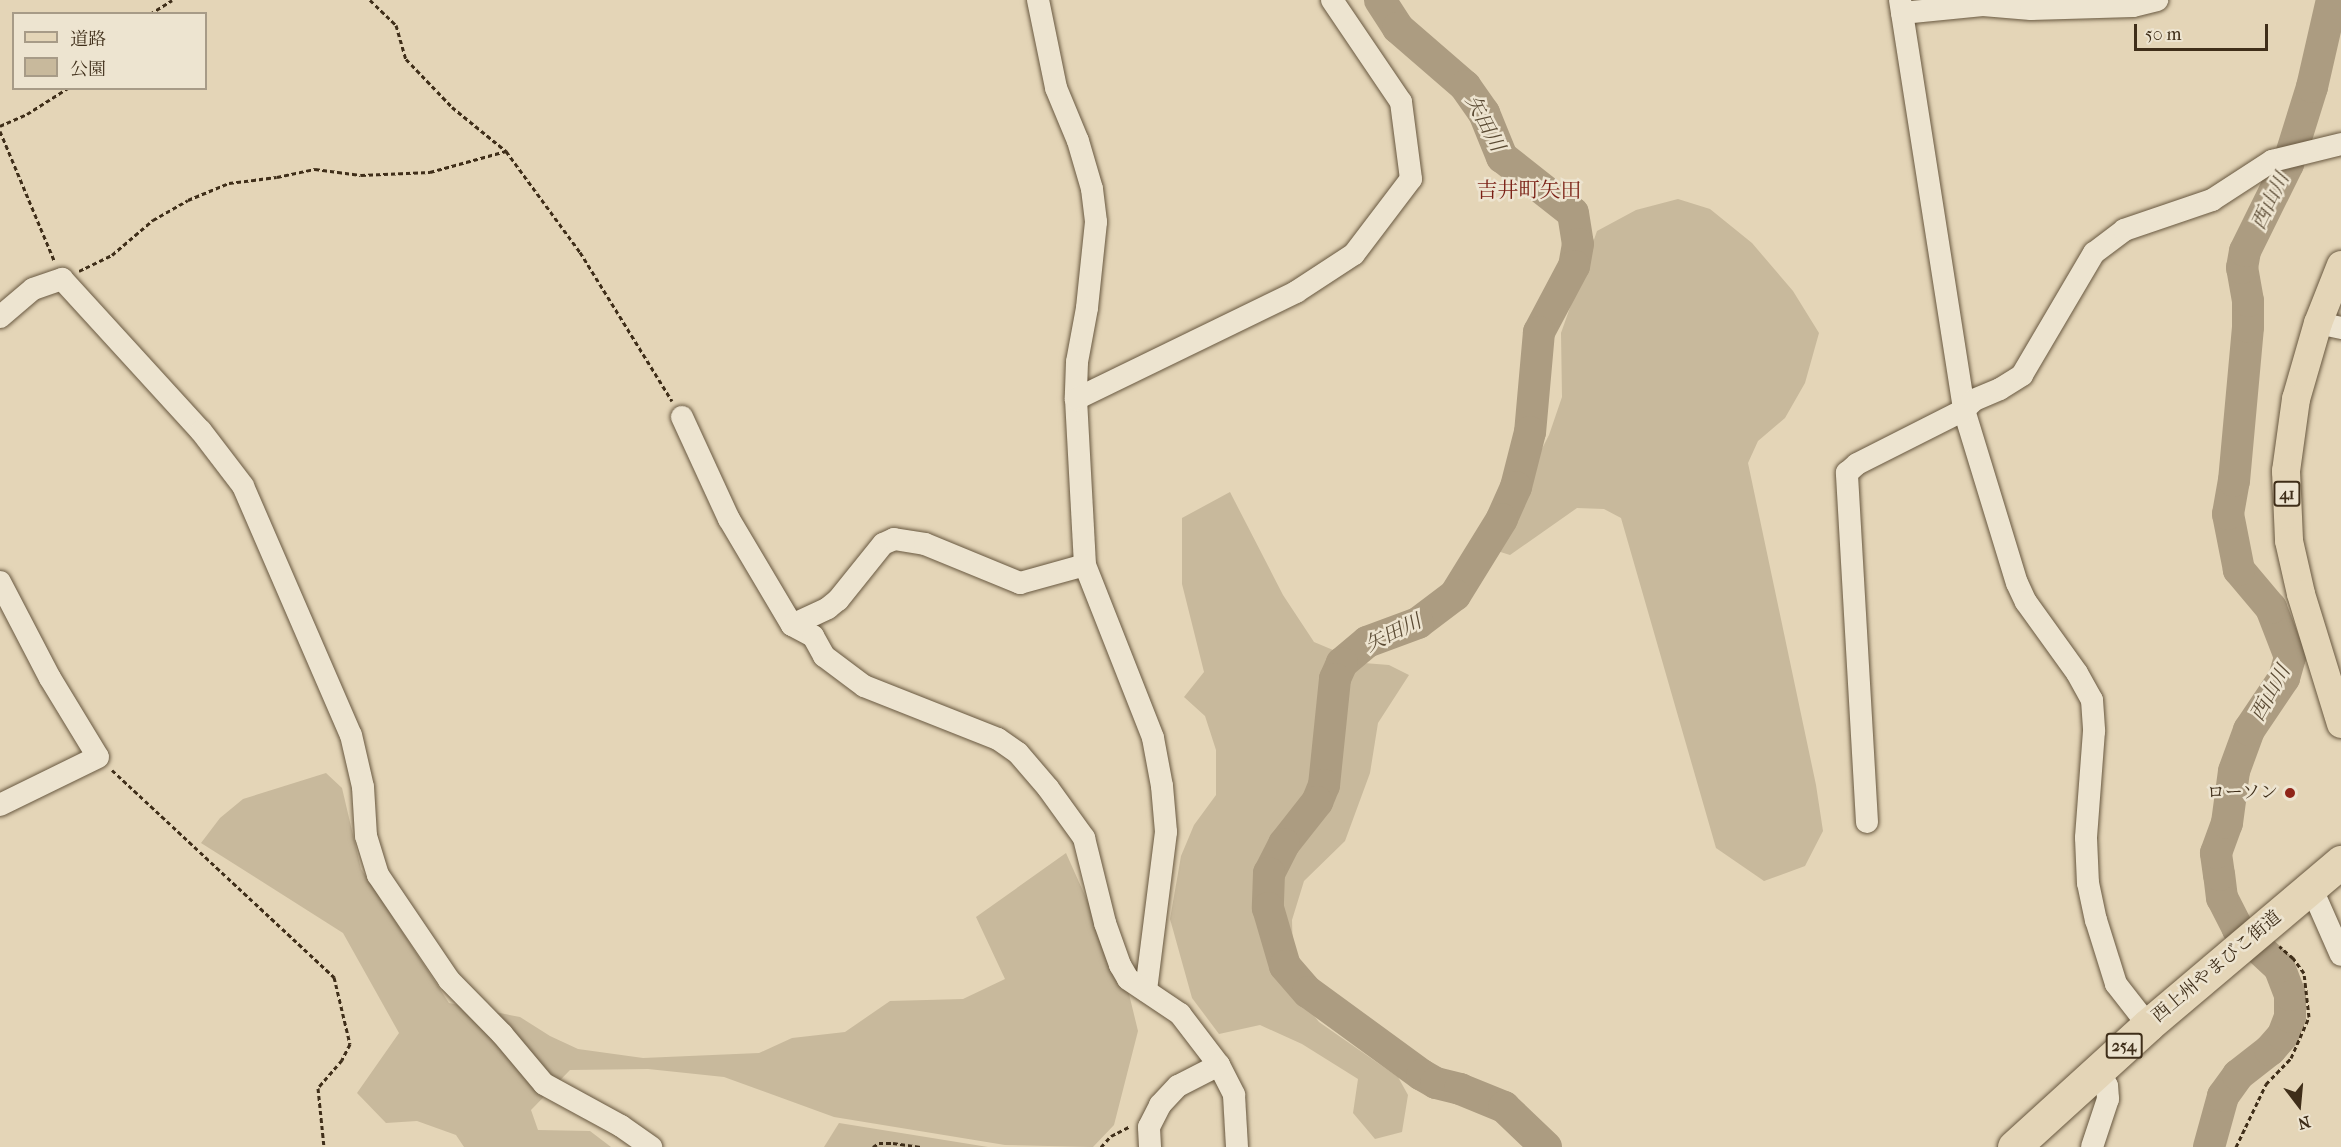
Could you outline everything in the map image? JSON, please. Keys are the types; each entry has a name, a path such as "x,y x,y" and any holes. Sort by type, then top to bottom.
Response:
{"highway":[{"name":"西上州やまびこ街道","path":"2014,1147 2148,1025 2256,940 2341,861"}],"main road":[{"name":"41","path":"2341,265 2329,326 2296,399 2286,471 2289,541 2301,594 2341,724"}],"street":[{"path":"1038,0 1056,88 1078,141 1092,189 1096,222 1087,308 1077,362 1076,399 1086,565 1154,738 1162,786 1166,832 1146,991"},
{"path":"1076,399 1296,292 1354,254 1412,179 1401,102 1332,0"},
{"path":"2148,1025 2116,984 2096,920 2088,883 2086,838 2094,730 2092,700 2077,673 2026,602 2017,583 1964,410 1901,7 1983,5 2031,9 2133,6 2157,0"},
{"path":"1867,822 1847,473 1857,464 1964,410 1974,399 2000,389 2022,375 2094,253 2124,230 2212,200 2272,161 2341,144"},
{"path":"0,316 33,289 62,279 201,431 243,486 351,735 363,787 366,836 378,875 449,980 502,1034 544,1084 621,1126 651,1147"},
{"path":"682,417 729,519 792,625 813,636 824,656 864,686 900,703 980,730 1018,753 1048,788 1084,838 1105,923 1128,979 1180,1014 1220,1065 1234,1095 1238,1118 1237,1147"},
{"path":"792,625 828,608 838,600 883,544 894,539 925,544 1020,584 1086,565"},
{"path":"0,582 50,678 98,757 0,805"},
{"path":"2311,887 2341,955"},
{"path":"1150,1147 1149,1127 1160,1105 1178,1086 1220,1065"},
{"path":"2092,1147 2108,1099 2107,1086 2099,1070"}],"path":[{"path":"153,12 172,0"},
{"path":"370,0 396,25 406,59 452,107 506,151 580,252 682,417"},
{"path":"65,90 0,128 62,279 112,255 153,220 188,200 229,183 315,169 361,175 430,172 506,151"},
{"path":"98,757 334,977 350,1044 342,1060 318,1088 324,1147"},
{"path":"2236,1147 2266,1084 2291,1058 2309,1017 2304,974 2292,958 2256,940"},
{"path":"1101,1147 1123,1129 1152,1122"},
{"path":"873,1147 879,1143 893,1143 921,1147"}],"green space":[{"path":"1678,199 1710,209 1752,243 1793,291 1819,333 1805,383 1785,418 1758,441 1748,463 1816,785 1823,831 1805,866 1764,881 1716,848 1621,518 1604,509 1577,508 1510,555 1491,549 1485,529 1496,502 1530,472 1549,435 1562,397 1561,333 1597,231 1636,210"},
{"path":"1230,492 1283,595 1314,642 1364,663 1389,665 1409,675 1378,723 1370,773 1345,841 1304,881 1292,920 1294,990 1319,1022 1398,1077 1408,1095 1402,1132 1375,1139 1353,1113 1358,1079 1302,1044 1260,1025 1219,1034 1192,998 1170,919 1181,856 1194,825 1216,795 1216,750 1205,716 1184,697 1204,672 1182,584 1182,518"},
{"path":"326,773 342,788 361,869 449,1003 520,1017 550,1036 578,1049 643,1058 759,1053 792,1038 845,1032 890,1001 963,999 1005,979 976,917 1066,853 1129,994 1138,1031 1114,1125 1093,1147 1005,1145 834,1117 724,1077 648,1069 570,1070 531,1110 538,1130 590,1131 611,1147 464,1147 456,1135 417,1121 386,1123 357,1093 399,1033 343,933 201,843 220,818 243,799"},
{"path":"839,1123 988,1147 824,1147"}],"waterway":[{"name":"矢田川","path":"1380,0 1398,28 1465,86 1484,113 1502,157 1573,213 1578,244 1574,266 1539,332 1530,432 1516,487 1502,519 1455,595 1418,623 1367,642 1342,663 1335,679 1324,785 1317,802 1284,844 1269,873 1268,908 1285,966 1308,992 1422,1075 1436,1083 1460,1089 1504,1107 1546,1147"},
{"name":"西山川","path":"2209,1147 2223,1096 2238,1075 2270,1050 2283,1035 2290,1017 2290,995 2279,967 2238,929 2222,898 2216,853 2227,823 2234,771 2249,730 2284,678 2290,657 2271,608 2239,570 2228,514 2234,481 2248,327 2248,301 2242,268 2245,251 2288,164 2312,87 2332,0"}],"place":[{"name":"ローソン","path":"2290,793"}],"district":[{"name":"吉井町矢田","path":"1529,190"}]}
